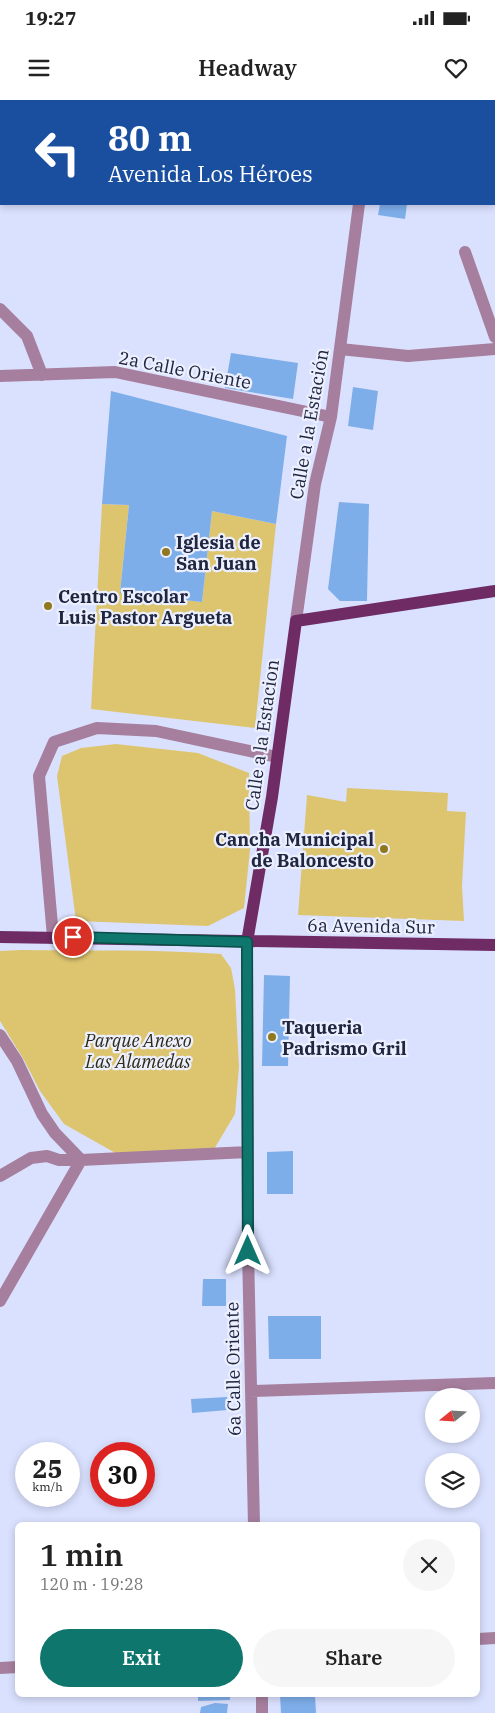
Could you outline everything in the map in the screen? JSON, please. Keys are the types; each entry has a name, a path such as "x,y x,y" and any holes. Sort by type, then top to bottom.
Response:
{"main road":[{"path":"296,621 495,591"},
{"name":"Calle a la Estacion","path":"247,942 278,757 296,621"},
{"name":"6a Avenida Sur","path":"0,937 247,942 495,944"}],"street":[{"name":"Calle a la Estación","path":"296,621 315,484 331,417 360,205"},
{"path":"464,252 495,337"},
{"path":"0,310 27,336 42,375"},
{"path":"340,349 408,356 495,349"},
{"name":"2a Calle Oriente","path":"0,376 115,372 331,417"},
{"path":"53,937 39,776 54,742 97,728 156,731 278,757"},
{"name":"6a Calle Oriente","path":"247,942 248,1152 254,1522"},
{"path":"0,1035 17,1061 42,1114 55,1132 82,1160"},
{"path":"0,1176 31,1158 46,1156 59,1160 82,1160 248,1152"},
{"path":"0,1301 82,1160"},
{"path":"251,1391 495,1383"},
{"path":"480,1639 495,1638"},
{"path":"0,1668 15,1667"},
{"path":"262,1697 262,1713"}],"green space":[{"path":"102,504 129,505 120,593 202,602 212,511 276,524 255,728 91,709"},
{"path":"116,744 198,753 249,773 250,850 244,908 208,926 76,921 57,776 62,756 81,748"},
{"name":"Cancha Municipal de Baloncesto","path":"347,788 448,793 447,811 466,812 462,886 464,921 298,915 307,795 346,802"},
{"name":"Parque Anexo Las Alamedas","path":"0,951 221,954 231,968 235,989 239,1067 235,1114 210,1156 126,1159 64,1124 40,1091 0,1021"}],"building":[{"path":"380,205 407,205 405,219 378,215"},
{"path":"231,353 298,363 293,399 225,388"},
{"path":"353,387 378,391 373,430 348,426"},
{"path":"111,391 287,436 276,524 212,511 202,602 120,593 129,505 102,504"},
{"path":"339,502 369,504 367,601 340,601 328,589"},
{"path":"264,975 290,976 288,1066 262,1066"},
{"path":"293,1151 293,1194 267,1194 267,1152"},
{"path":"203,1279 226,1279 226,1306 202,1306"},
{"path":"268,1316 321,1316 321,1359 269,1359"},
{"path":"227,1397 228,1410 192,1413 191,1399"},
{"path":"198,1697 230,1697 230,1700 198,1701"},
{"path":"280,1697 315,1697 316,1713 281,1713"},
{"path":"215,1703 228,1704 227,1713 200,1713 201,1707"}],"place":[{"name":"Iglesia de San Juan","path":"166,552"},
{"name":"Centro Escolar Luis Pastor Argueta","path":"48,606"},
{"name":"Cancha Municipal de Baloncesto","path":"384,849"},
{"name":"Taqueria Padrismo Gril","path":"272,1037"}],"route":[{"path":"73,937 247,942 248,1251"}]}
